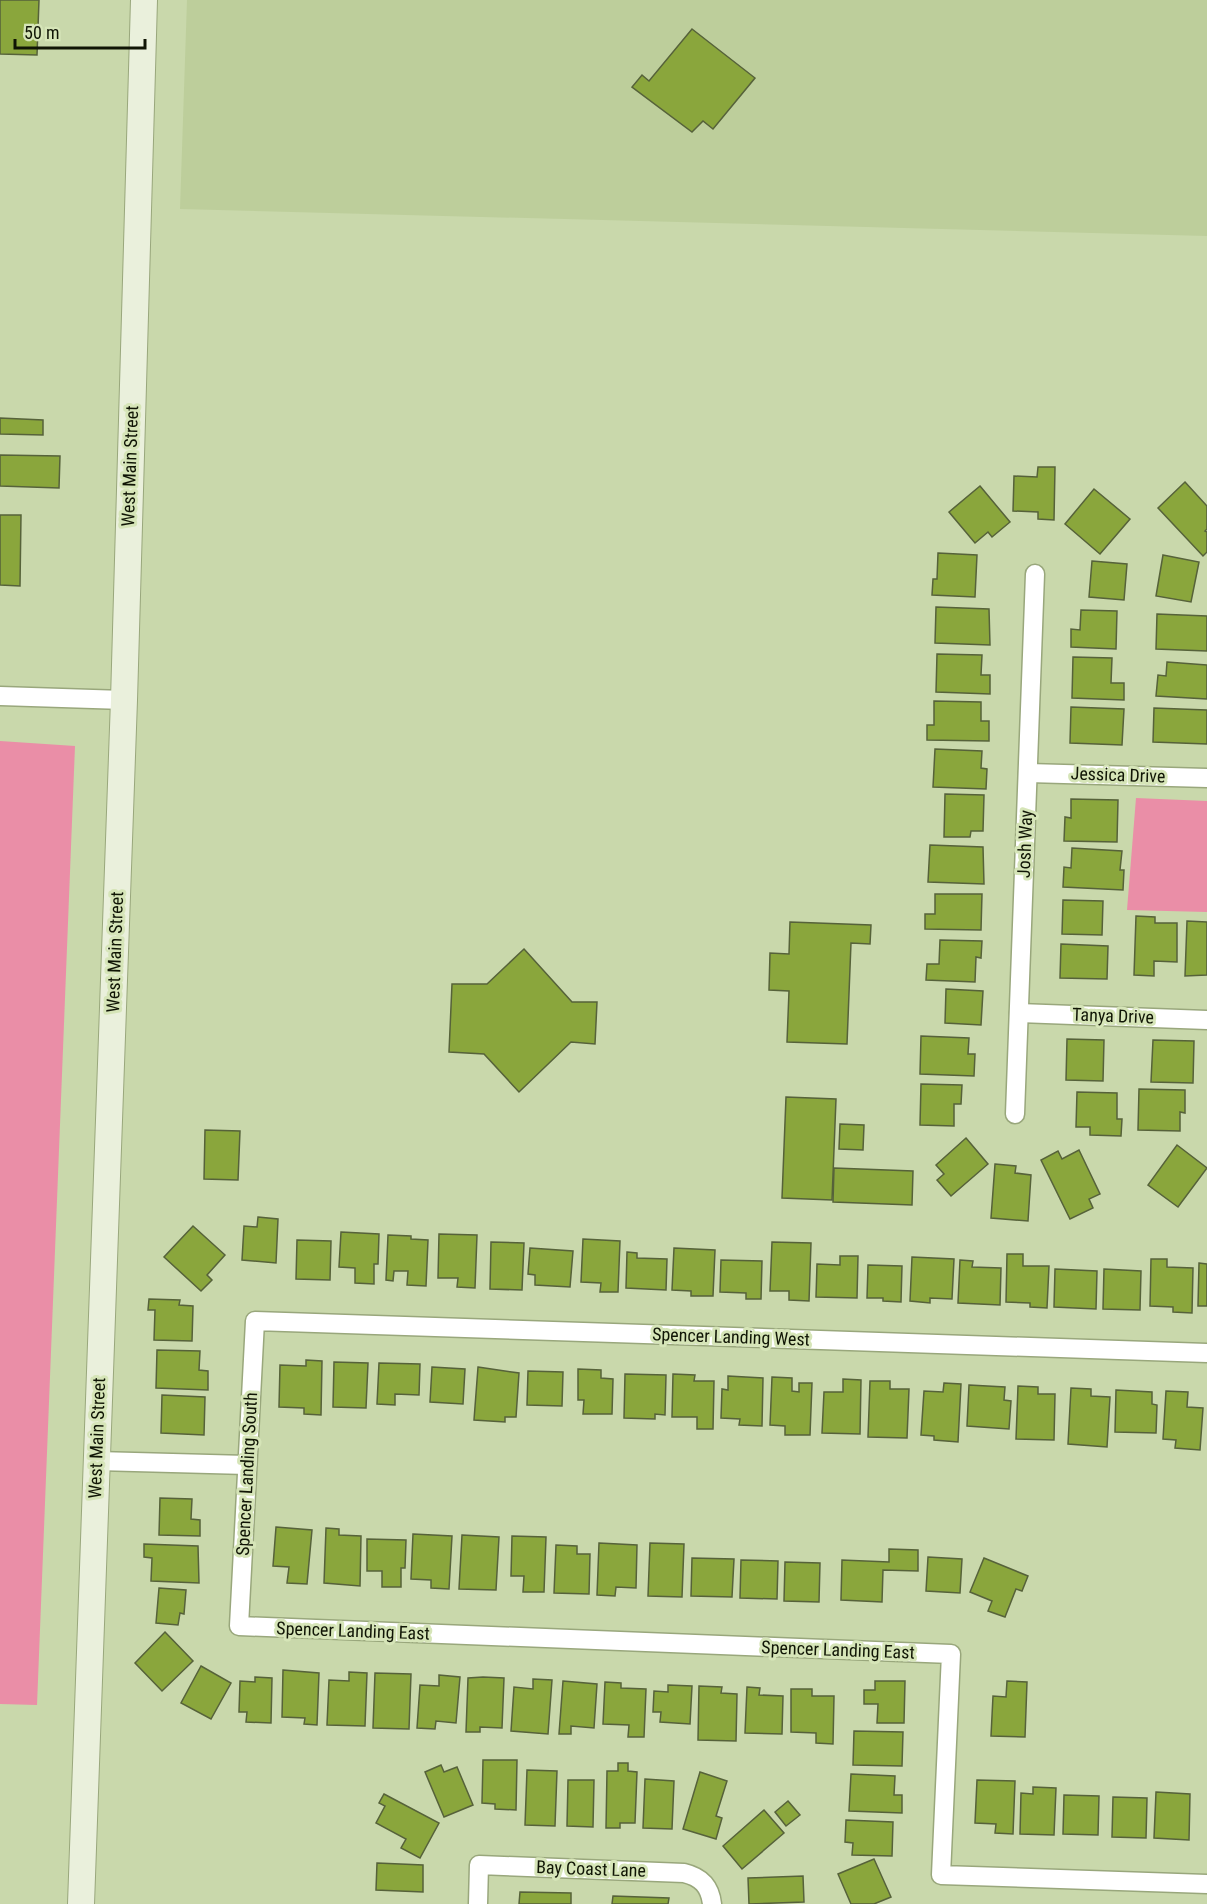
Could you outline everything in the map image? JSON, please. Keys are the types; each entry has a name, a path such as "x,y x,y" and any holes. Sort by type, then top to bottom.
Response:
{"main road":[{"name":"West Main Street","path":"81,1904 124,700 144,0"}],"street":[{"name":"Josh Way","path":"1015,1114 1035,574"},
{"path":"0,696 124,700"},
{"name":"Jessica Drive","path":"1028,773 1207,778"},
{"name":"Tanya Drive","path":"1019,1013 1207,1020"},
{"name":"Spencer Landing West","path":"255,1321 1207,1353"},
{"name":"Spencer Landing South","path":"239,1626 255,1321"},
{"path":"96,1461 247,1465"},
{"name":"Spencer Landing East","path":"239,1626 951,1654 941,1875 1207,1884"},
{"name":"Bay Coast Lane","path":"478,1904 479,1865 673,1872 693,1875 701,1880 711,1893 712,1904"}],"shaded area":[{"path":"187,0 1207,0 1207,236 180,209"},
{"path":"0,741 75,746 37,1705 0,1704"},
{"path":"1136,798 1207,801 1207,912 1127,910"}],"building":[{"path":"0,0 39,0 37,55 0,54"},
{"path":"692,29 755,78 713,129 703,121 692,132 632,87 642,75 649,81"},
{"path":"0,418 43,420 43,435 0,434"},
{"path":"0,455 60,456 59,488 0,486"},
{"path":"1038,467 1055,467 1054,520 1038,519 1038,512 1013,511 1014,476 1037,477"},
{"path":"1185,482 1207,506 1207,529 1205,531 1207,532 1207,552 1203,556 1158,508"},
{"path":"980,486 1010,522 992,537 988,532 975,543 949,512"},
{"path":"1094,489 1130,519 1100,554 1065,524"},
{"path":"0,515 21,515 20,586 0,585"},
{"path":"938,553 977,555 975,597 932,595 933,579 937,579"},
{"path":"1163,555 1199,562 1191,602 1156,596"},
{"path":"1092,561 1127,564 1124,600 1089,597"},
{"path":"936,607 989,609 990,645 935,643"},
{"path":"1081,610 1117,611 1116,649 1071,647 1071,629 1080,630"},
{"path":"1157,614 1207,616 1207,651 1156,649"},
{"path":"937,654 982,655 981,675 990,675 990,694 936,692"},
{"path":"1073,657 1112,658 1111,683 1124,683 1124,700 1072,698"},
{"path":"1167,662 1207,665 1207,699 1156,696 1158,675 1166,676"},
{"path":"934,701 981,702 981,721 989,721 989,741 927,740 927,725 934,725"},
{"path":"1071,707 1124,709 1122,745 1070,743"},
{"path":"1154,708 1207,710 1207,744 1153,742"},
{"path":"935,749 982,751 981,768 987,769 986,789 933,787"},
{"path":"945,794 984,795 983,831 971,831 970,837 944,837"},
{"path":"1071,799 1118,800 1117,842 1064,841 1065,817 1071,818"},
{"path":"930,845 983,847 984,884 928,882"},
{"path":"1072,848 1122,851 1120,870 1124,870 1123,890 1063,887 1064,867 1071,868"},
{"path":"935,894 982,894 981,930 925,929 925,914 935,914"},
{"path":"1063,900 1103,901 1102,935 1062,934"},
{"path":"1136,916 1155,917 1155,923 1177,923 1177,962 1154,961 1154,976 1134,975"},
{"path":"1187,921 1207,922 1207,975 1185,976"},
{"path":"790,922 871,925 870,944 851,943 847,1044 787,1042 789,991 769,990 770,953 789,954"},
{"path":"940,940 982,941 981,958 976,957 975,982 926,980 927,964 939,964"},
{"path":"1061,944 1108,946 1107,979 1060,978"},
{"path":"524,949 572,1002 597,1002 595,1044 571,1042 519,1092 484,1054 449,1052 452,984 487,984"},
{"path":"946,989 983,991 981,1025 945,1023"},
{"path":"921,1036 969,1038 968,1054 975,1054 974,1076 920,1074"},
{"path":"1067,1039 1104,1040 1103,1081 1066,1080"},
{"path":"1153,1040 1194,1041 1193,1083 1151,1082"},
{"path":"921,1084 962,1085 961,1104 954,1104 954,1126 920,1125"},
{"path":"1139,1089 1185,1090 1185,1113 1180,1112 1180,1131 1138,1130"},
{"path":"1077,1092 1117,1093 1117,1119 1122,1119 1121,1136 1090,1135 1090,1127 1076,1127"},
{"path":"786,1097 836,1099 832,1200 782,1198"},
{"path":"840,1124 864,1125 863,1150 839,1149"},
{"path":"205,1130 240,1131 238,1180 204,1179"},
{"path":"966,1138 988,1164 951,1196 937,1180 944,1174 936,1165"},
{"path":"1177,1145 1207,1168 1178,1207 1148,1185"},
{"path":"1079,1150 1100,1194 1089,1199 1093,1208 1070,1219 1041,1160 1058,1151 1062,1159"},
{"path":"995,1164 1016,1166 1015,1173 1031,1175 1028,1221 991,1218"},
{"path":"834,1168 913,1171 912,1205 833,1202"},
{"path":"258,1217 278,1219 276,1263 242,1260 244,1226 257,1227"},
{"path":"193,1226 225,1255 207,1275 212,1280 201,1291 164,1257"},
{"path":"341,1232 379,1234 378,1264 374,1264 374,1284 355,1283 355,1268 339,1267"},
{"path":"439,1234 477,1235 475,1288 457,1287 458,1278 438,1278"},
{"path":"388,1235 411,1236 411,1239 428,1240 426,1286 407,1285 408,1271 394,1271 393,1281 386,1280"},
{"path":"583,1239 620,1241 618,1292 600,1292 601,1283 581,1282"},
{"path":"297,1240 331,1241 330,1280 296,1279"},
{"path":"491,1242 524,1243 522,1290 490,1289"},
{"path":"772,1242 811,1243 809,1301 789,1300 789,1291 770,1291"},
{"path":"530,1248 573,1251 570,1287 535,1285 535,1275 528,1274"},
{"path":"674,1248 715,1250 713,1296 691,1296 691,1291 672,1290"},
{"path":"627,1252 637,1253 637,1258 667,1259 666,1290 626,1288"},
{"path":"1007,1254 1023,1254 1023,1266 1049,1266 1047,1308 1030,1307 1030,1303 1006,1302"},
{"path":"840,1256 858,1256 857,1298 816,1297 817,1264 840,1265"},
{"path":"912,1257 954,1259 952,1299 930,1298 930,1303 910,1301"},
{"path":"1151,1259 1167,1259 1167,1267 1193,1268 1192,1313 1173,1312 1173,1307 1150,1306"},
{"path":"721,1260 762,1261 761,1299 746,1299 746,1293 720,1292"},
{"path":"960,1260 973,1261 972,1267 1001,1268 1000,1305 958,1303"},
{"path":"1199,1263 1207,1264 1207,1306 1198,1306"},
{"path":"868,1265 902,1266 901,1302 883,1301 883,1298 867,1298"},
{"path":"1055,1269 1097,1271 1096,1309 1054,1307"},
{"path":"1104,1269 1141,1271 1140,1310 1103,1309"},
{"path":"149,1299 180,1300 179,1305 193,1306 192,1341 154,1340 155,1310 148,1310"},
{"path":"157,1350 200,1351 199,1370 208,1371 208,1390 156,1388"},
{"path":"306,1360 322,1361 321,1415 304,1414 304,1408 279,1407 280,1365 306,1366"},
{"path":"334,1362 368,1363 366,1408 333,1407"},
{"path":"379,1363 420,1364 419,1395 395,1394 395,1405 377,1404"},
{"path":"432,1367 465,1369 463,1404 430,1402"},
{"path":"478,1367 519,1373 516,1417 505,1417 505,1422 474,1420"},
{"path":"578,1369 601,1370 601,1378 613,1379 612,1414 583,1414 584,1400 578,1400"},
{"path":"528,1371 563,1372 562,1406 527,1405"},
{"path":"625,1374 666,1375 665,1415 655,1414 655,1419 624,1418"},
{"path":"673,1374 695,1375 694,1381 714,1381 713,1429 697,1429 697,1417 672,1417"},
{"path":"728,1376 763,1378 762,1426 739,1425 740,1419 721,1418 722,1389 728,1390"},
{"path":"772,1377 792,1378 792,1391 799,1392 799,1383 812,1383 810,1435 785,1435 785,1426 770,1425"},
{"path":"843,1379 861,1380 860,1434 822,1433 824,1392 843,1392"},
{"path":"870,1381 890,1381 890,1389 909,1389 907,1438 868,1437"},
{"path":"944,1383 961,1384 958,1442 934,1440 934,1436 921,1435 924,1391 943,1392"},
{"path":"969,1385 1005,1387 1004,1400 1011,1401 1009,1429 967,1426"},
{"path":"1018,1386 1038,1387 1038,1394 1055,1394 1054,1440 1016,1439"},
{"path":"1071,1388 1091,1389 1091,1396 1110,1397 1107,1447 1068,1444"},
{"path":"1116,1390 1152,1392 1152,1404 1157,1405 1156,1433 1115,1432"},
{"path":"1166,1391 1188,1392 1187,1407 1203,1408 1200,1450 1175,1448 1176,1440 1163,1439"},
{"path":"162,1395 205,1397 204,1435 161,1433"},
{"path":"160,1498 192,1499 191,1519 200,1520 200,1536 159,1535"},
{"path":"276,1527 312,1530 307,1584 287,1583 289,1567 273,1566"},
{"path":"326,1528 339,1529 339,1535 361,1536 360,1586 324,1583"},
{"path":"413,1534 452,1536 449,1589 431,1588 431,1580 411,1579"},
{"path":"462,1535 499,1537 496,1590 459,1589"},
{"path":"512,1536 546,1537 544,1592 523,1592 524,1576 511,1576"},
{"path":"367,1539 406,1540 405,1568 401,1568 401,1587 382,1587 382,1571 367,1571"},
{"path":"599,1543 637,1545 636,1588 616,1587 615,1596 597,1595"},
{"path":"650,1543 684,1544 682,1597 648,1596"},
{"path":"144,1544 198,1546 199,1583 151,1581 152,1558 144,1557"},
{"path":"556,1545 577,1546 577,1554 590,1554 589,1594 554,1593"},
{"path":"889,1549 918,1550 918,1571 883,1570 882,1602 841,1600 842,1560 889,1562"},
{"path":"928,1557 962,1559 960,1593 926,1591"},
{"path":"692,1558 734,1559 732,1597 691,1596"},
{"path":"984,1558 1028,1576 1022,1591 1016,1589 1005,1617 988,1611 992,1601 970,1592"},
{"path":"741,1560 778,1561 777,1599 740,1598"},
{"path":"785,1562 820,1563 819,1602 784,1601"},
{"path":"159,1588 186,1590 184,1614 180,1613 178,1625 156,1623"},
{"path":"165,1632 193,1661 162,1691 135,1663"},
{"path":"201,1666 231,1683 211,1719 181,1703"},
{"path":"283,1670 319,1673 317,1725 304,1724 305,1718 282,1717"},
{"path":"349,1672 367,1673 365,1726 327,1725 329,1680 349,1681"},
{"path":"375,1673 411,1674 409,1729 373,1728"},
{"path":"439,1675 460,1677 456,1723 436,1721 435,1729 417,1728 420,1685 439,1686"},
{"path":"255,1677 272,1678 271,1723 246,1722 247,1712 239,1712 240,1681 255,1682"},
{"path":"468,1678 504,1678 502,1728 480,1727 480,1732 466,1732"},
{"path":"533,1679 552,1680 548,1734 511,1731 514,1687 533,1689"},
{"path":"563,1681 597,1684 594,1728 571,1726 571,1734 559,1734"},
{"path":"875,1681 905,1681 904,1723 877,1723 878,1704 864,1704 864,1690 875,1690"},
{"path":"1007,1681 1027,1682 1025,1737 991,1736 993,1696 1006,1697"},
{"path":"605,1682 621,1683 621,1688 646,1689 644,1737 628,1737 629,1725 603,1724"},
{"path":"668,1685 692,1686 690,1724 660,1722 661,1712 653,1712 654,1691 668,1692"},
{"path":"699,1686 722,1687 721,1693 737,1694 736,1741 698,1740"},
{"path":"747,1687 760,1688 759,1695 783,1696 782,1734 745,1733"},
{"path":"791,1689 812,1689 812,1696 834,1696 833,1744 816,1743 816,1733 791,1732"},
{"path":"854,1731 903,1732 902,1766 853,1765"},
{"path":"483,1760 517,1760 516,1810 495,1809 495,1804 482,1803"},
{"path":"618,1763 628,1763 628,1771 637,1772 635,1823 620,1823 620,1828 606,1828 607,1771 618,1771"},
{"path":"441,1765 444,1772 457,1767 473,1805 444,1817 425,1772"},
{"path":"527,1770 557,1771 555,1826 525,1825"},
{"path":"700,1772 727,1781 716,1816 722,1818 716,1839 683,1829"},
{"path":"851,1774 895,1776 894,1795 902,1795 902,1813 849,1811"},
{"path":"645,1779 674,1781 672,1829 643,1828"},
{"path":"568,1780 594,1780 593,1827 567,1826"},
{"path":"977,1780 1015,1781 1013,1834 995,1833 996,1824 975,1823"},
{"path":"1033,1787 1056,1788 1054,1835 1020,1834 1021,1793 1033,1794"},
{"path":"1156,1792 1190,1794 1189,1840 1154,1838"},
{"path":"384,1794 439,1823 420,1858 401,1848 406,1839 376,1823 385,1806 379,1803"},
{"path":"1064,1795 1099,1796 1098,1835 1063,1834"},
{"path":"1113,1797 1147,1798 1146,1838 1112,1837"},
{"path":"788,1801 800,1815 786,1826 775,1812"},
{"path":"764,1810 784,1833 742,1869 723,1846"},
{"path":"846,1820 893,1822 892,1856 852,1855 853,1843 845,1842"},
{"path":"874,1859 891,1897 874,1904 851,1904 838,1874"},
{"path":"377,1863 423,1865 423,1892 376,1890"},
{"path":"803,1876 804,1902 749,1904 748,1878"},
{"path":"520,1892 571,1893 571,1904 519,1904"},
{"path":"613,1896 669,1898 668,1904 612,1904"}]}
